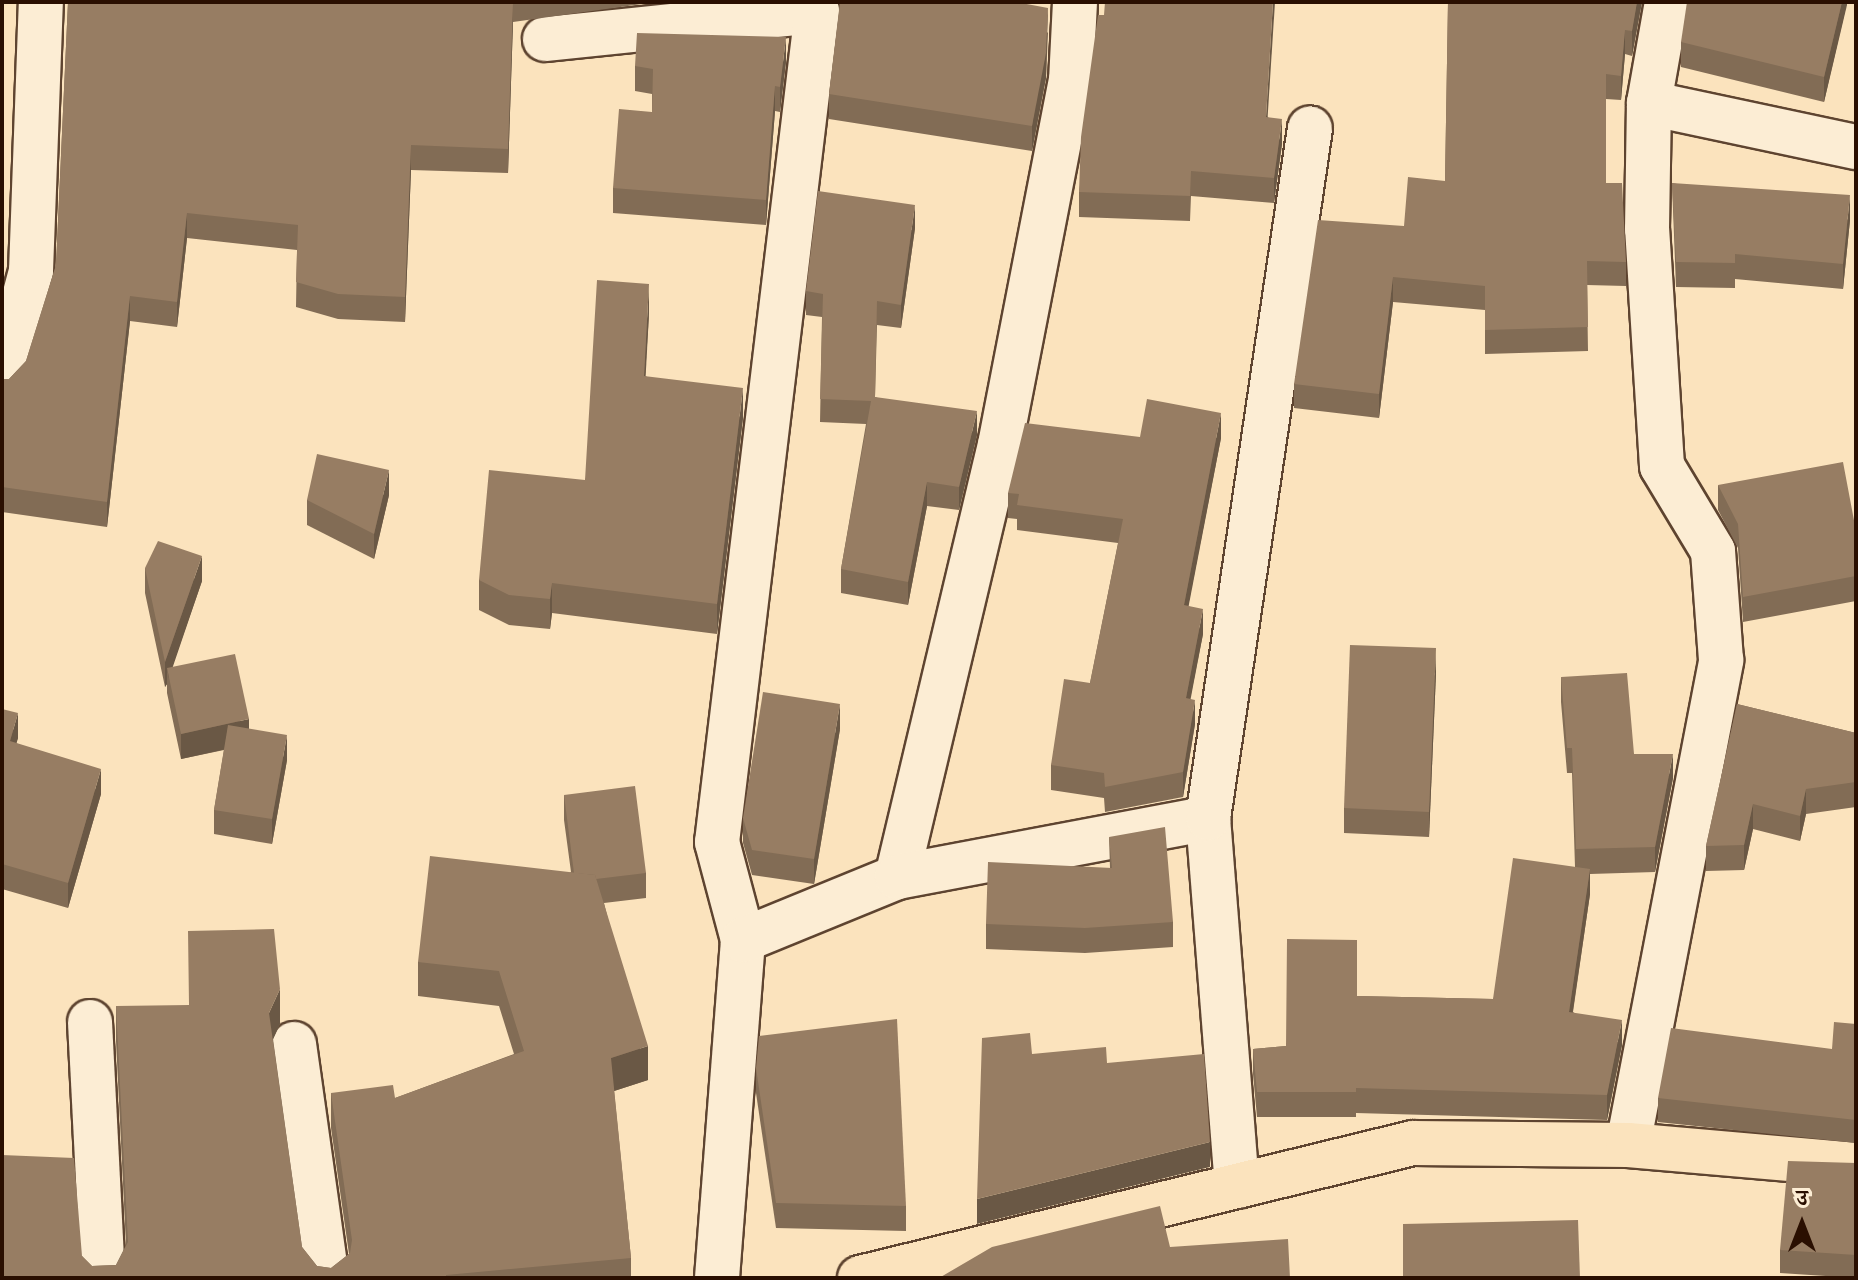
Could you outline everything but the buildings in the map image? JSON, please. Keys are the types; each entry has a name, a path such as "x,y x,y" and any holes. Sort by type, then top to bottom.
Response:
{"main road":[{"path":"860,1278 1413,1143 1628,1145 1856,1165"}],"street":[{"path":"2,380 31,271 41,2"},
{"path":"897,877 1000,445 1071,81 1075,2"},
{"path":"1628,1145 1721,660 1713,551 1662,466 1647,229 1649,103 1667,2"},
{"path":"545,39 817,6 717,842 743,940 717,1278"},
{"path":"1649,103 1856,147"},
{"path":"1237,1186 1208,818 1310,128"},
{"path":"743,940 897,877 1208,818"},
{"path":"90,1022 103,1278"},
{"path":"294,1044 327,1278"}]}
